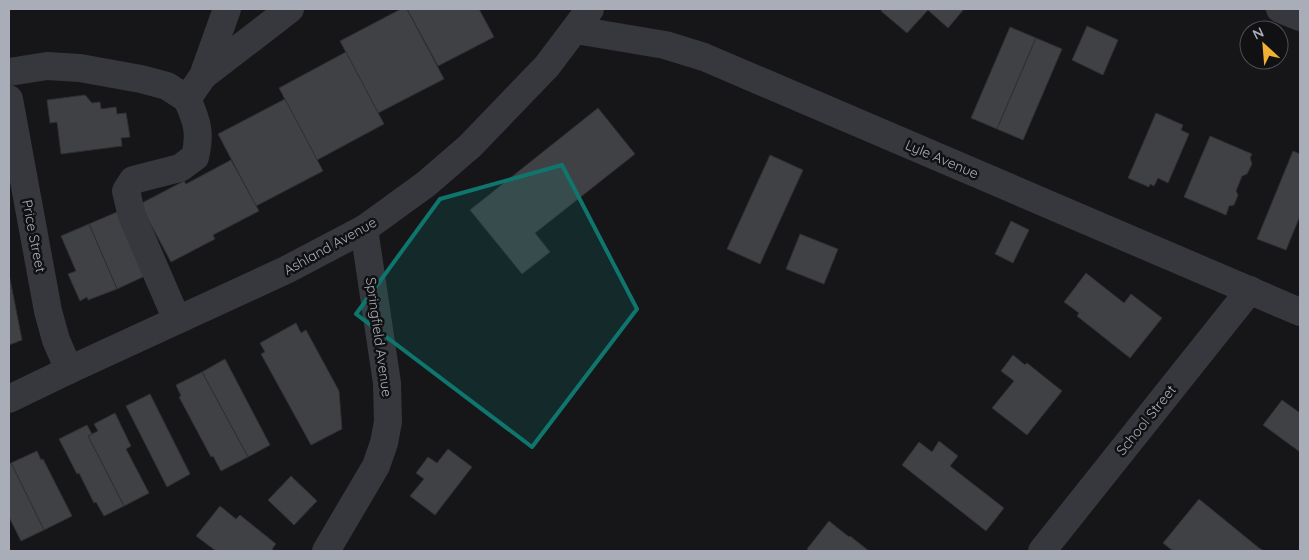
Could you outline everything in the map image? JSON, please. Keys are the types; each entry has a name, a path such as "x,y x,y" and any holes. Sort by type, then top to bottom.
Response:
{"street":[{"path":"187,99 203,76 227,9"},
{"path":"203,76 290,9"},
{"path":"1280,9 1300,17"},
{"name":"Ashland Avenue","path":"9,399 286,270 364,229 426,184 470,146 547,66 583,19"},
{"name":"Lyle Avenue","path":"583,19 704,58 1300,312"},
{"path":"9,72 47,66 80,68 150,81 167,86 187,99 196,118 199,141 195,157 180,168 133,180 126,191 132,216 177,320"},
{"name":"Price Street","path":"9,99 48,311 56,340 68,370"},
{"name":"Springfield Avenue","path":"326,551 376,466 384,443 388,422 387,383 364,229"},
{"name":"School Street","path":"1042,551 1250,290"}],"highlighted area":[{"path":"562,165 637,309 532,447 356,314 440,199"}],"building":[{"path":"401,9 407,9 444,79 378,113 340,41"},
{"path":"407,9 479,9 494,37 438,66"},
{"path":"883,9 964,9 948,28 928,10 907,33 881,11"},
{"path":"1087,26 1118,40 1103,75 1072,60"},
{"path":"1010,27 1036,38 997,129 971,118"},
{"path":"1036,38 1062,49 1023,140 997,129"},
{"path":"346,52 384,124 317,160 279,88"},
{"path":"85,95 92,103 100,102 101,109 116,107 117,114 126,113 130,137 121,138 122,146 61,154 57,122 50,123 47,100"},
{"path":"285,99 323,171 256,206 218,134"},
{"path":"598,108 635,154 535,233 550,252 522,274 470,210"},
{"path":"1156,113 1183,125 1181,130 1189,134 1168,183 1158,178 1154,186 1150,184 1149,187 1128,178"},
{"path":"1210,136 1252,154 1250,158 1252,164 1247,174 1242,176 1236,191 1238,195 1234,205 1229,206 1226,215 1184,197"},
{"path":"1293,151 1300,154 1300,216 1286,250 1257,239"},
{"path":"770,155 803,170 760,264 727,249"},
{"path":"231,160 259,211 213,235 215,239 171,262 140,204 184,181 186,184"},
{"path":"117,212 145,276 117,289 89,224"},
{"path":"1011,221 1029,230 1013,263 995,254"},
{"path":"89,224 117,289 88,300 87,297 80,301 68,274 76,271 61,236"},
{"path":"800,234 838,249 824,284 786,269"},
{"path":"1086,273 1124,303 1131,294 1162,318 1130,358 1077,316 1079,313 1064,302"},
{"path":"9,274 22,340 9,345"},
{"path":"296,323 301,333 306,330 339,391 342,429 311,445 261,354 265,352 260,343"},
{"path":"1013,355 1025,365 1027,363 1062,391 1027,435 992,408 1014,381 1001,371"},
{"path":"225,359 270,445 248,457 202,372"},
{"path":"202,372 248,457 221,471 213,456 211,457 179,397 181,396 176,385"},
{"path":"150,394 190,474 167,487 126,406"},
{"path":"1282,400 1300,413 1300,452 1263,425"},
{"path":"115,413 131,446 126,449 149,493 124,506 88,436 98,431 94,424"},
{"path":"87,425 92,434 88,436 124,506 104,516 96,502 94,503 79,473 77,474 59,439"},
{"path":"939,441 958,456 950,466 1004,508 986,531 902,465 919,442 932,452"},
{"path":"448,449 472,467 435,515 410,496 424,479 416,473 428,457 437,463"},
{"path":"37,451 72,516 44,530 11,463"},
{"path":"11,463 44,530 21,541 9,517 9,465"},
{"path":"291,476 317,501 294,525 268,500"},
{"path":"1199,499 1264,551 1173,551 1163,543"},
{"path":"220,506 236,519 240,515 276,544 272,549 275,551 216,551 196,536"},
{"path":"829,521 869,551 809,551 807,549"}]}
